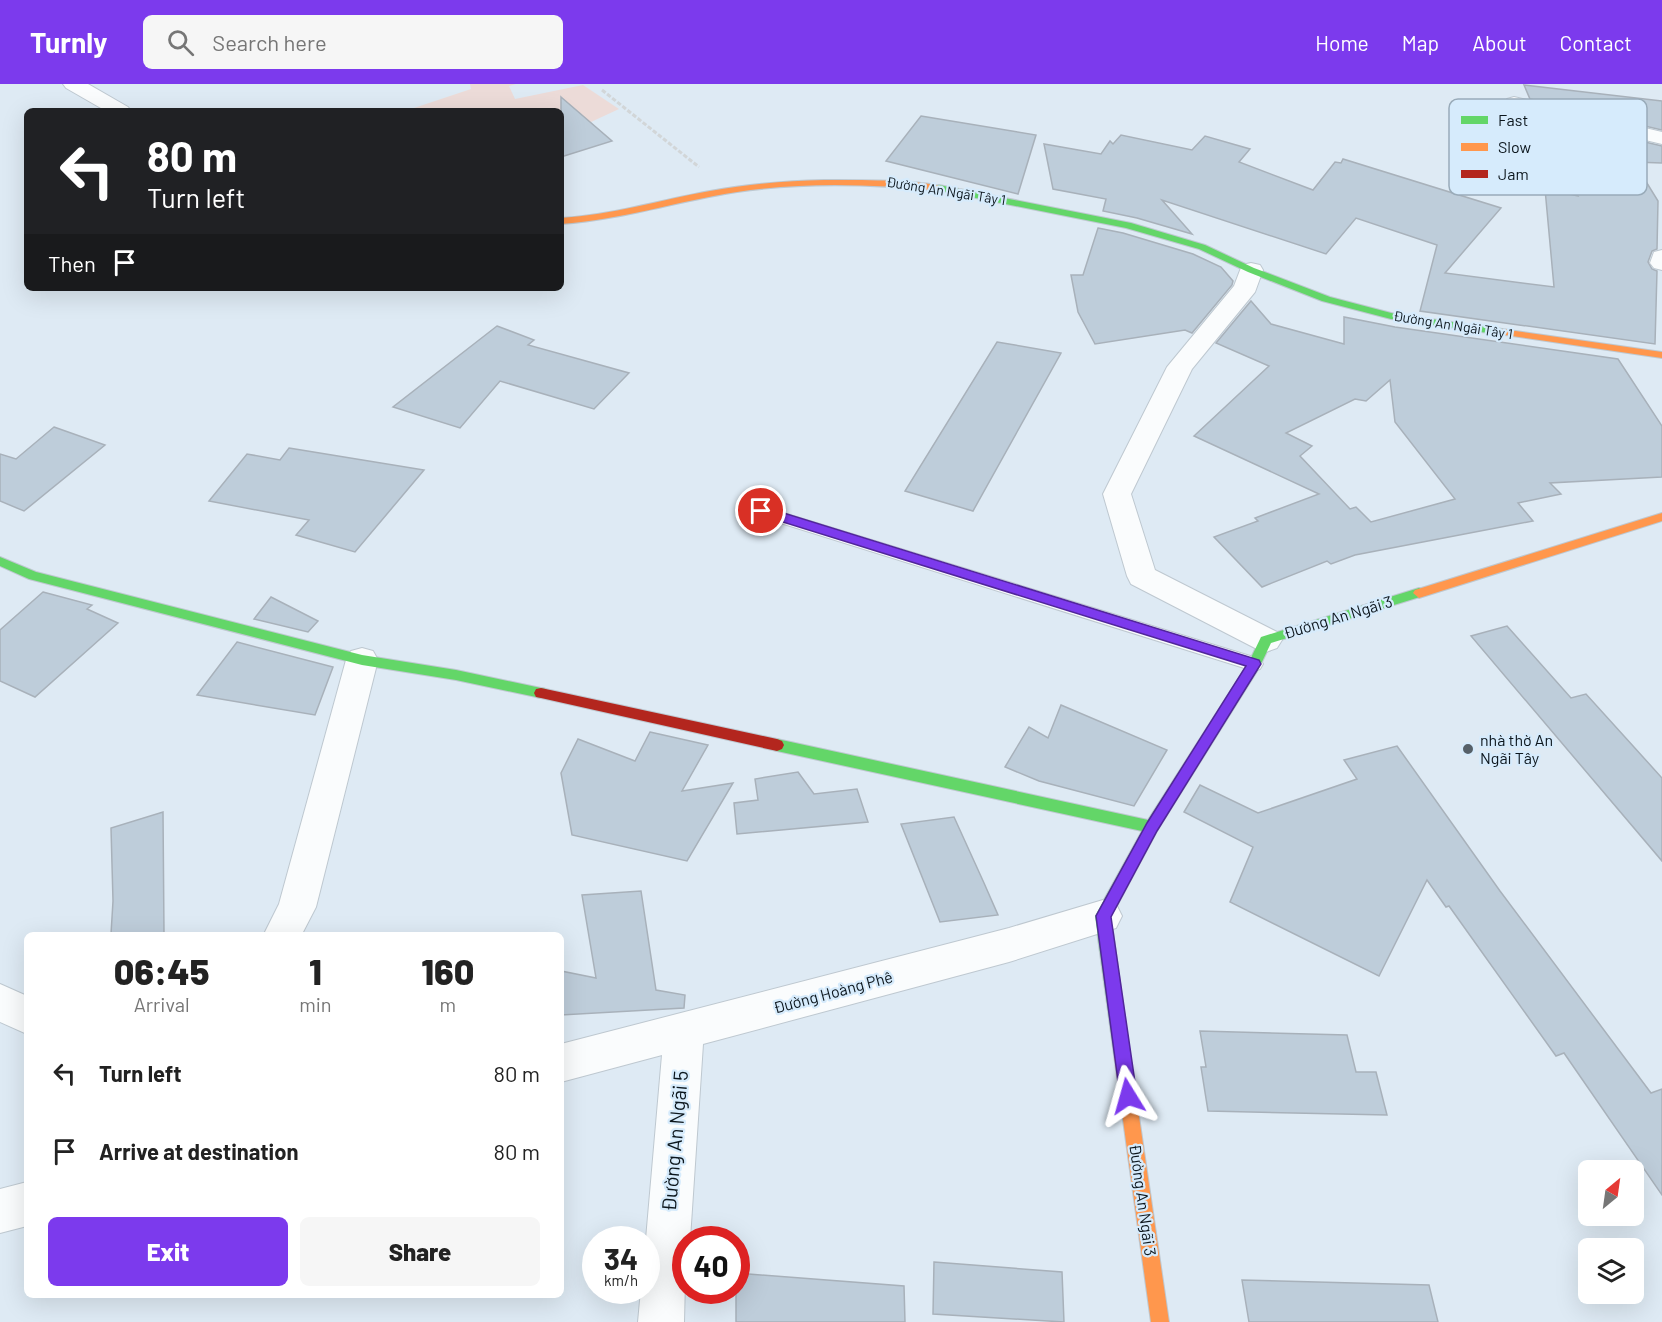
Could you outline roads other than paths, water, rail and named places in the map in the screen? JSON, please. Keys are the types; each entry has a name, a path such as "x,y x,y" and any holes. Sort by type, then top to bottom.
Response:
{"street":[{"path":"74,84 116,108"},
{"path":"1647,134 1662,138"},
{"name":"Đường An Ngãi Tây 1","path":"564,221 595,220 730,191 797,183 882,181 942,189 1128,225 1202,247 1251,270 1326,299 1395,317 1662,355"},
{"path":"1662,257 1662,263"},
{"path":"1103,916 1152,827 1260,652 1142,576 1117,494 1180,367 1246,287 1251,270"},
{"name":"Đường An Ngãi 3","path":"1260,652 1662,517"},
{"path":"0,561 33,576 362,660 456,675 561,696 1152,827"},
{"path":"284,932 297,907 362,660"},
{"name":"Đường An Ngãi 3","path":"1103,916 1160,1322"},
{"name":"Đường Hoàng Phê","path":"564,1062 1009,945 1103,916"},
{"path":"0,1002 24,1014"},
{"name":"Đường An Ngãi 5","path":"661,1322 684,1031"},
{"path":"0,1211 24,1205"}],"lane":[{"path":"761,511 1260,652"}],"place":[{"name":"nhà thờ An Ngãi Tây","path":"1468,749"}]}
